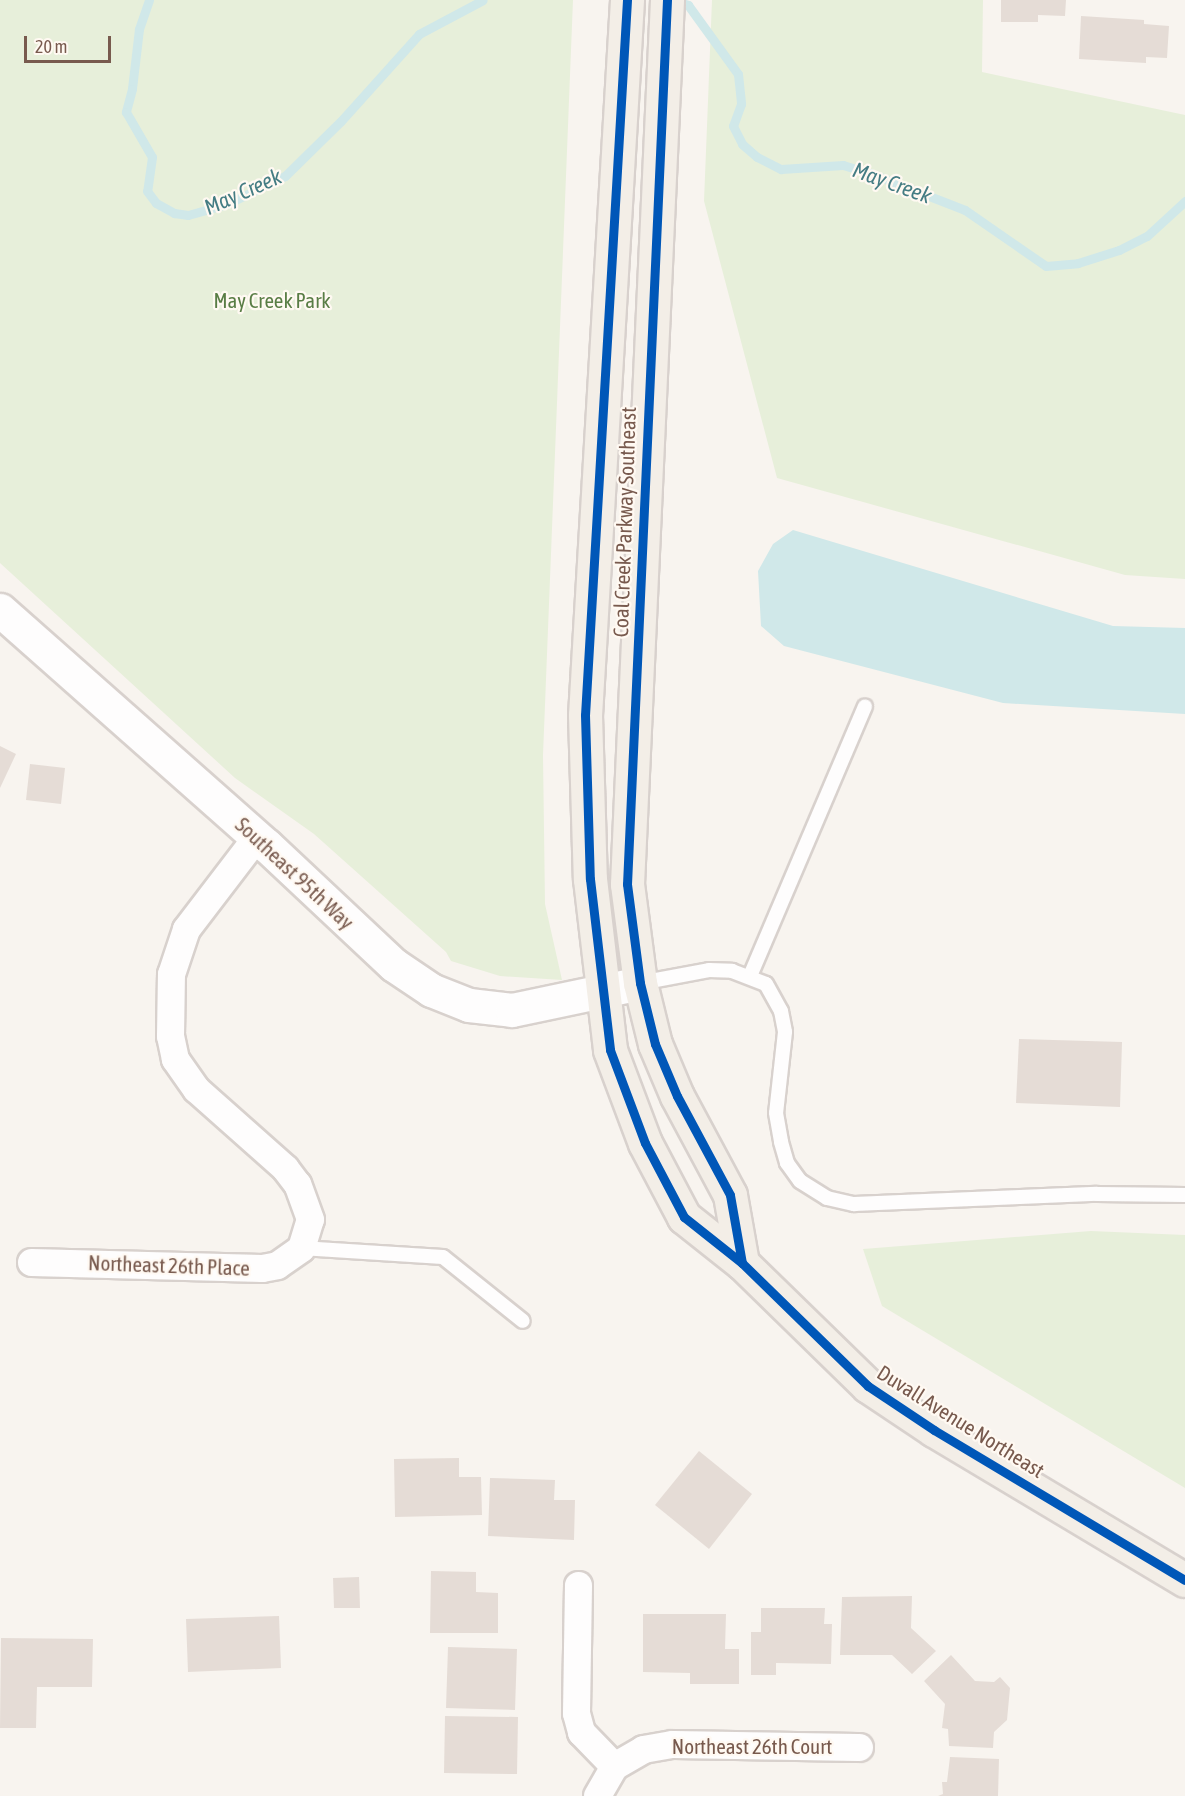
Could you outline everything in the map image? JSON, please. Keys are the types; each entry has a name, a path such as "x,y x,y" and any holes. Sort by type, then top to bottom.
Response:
{"main road":[{"name":"Coal Creek Parkway Southeast","path":"601,992 587,835 585,715 627,0"},
{"name":"Coal Creek Parkway Southeast","path":"668,0 656,217 627,884 640,983 655,1044 677,1096 729,1195 742,1263"},
{"name":"Duvall Avenue Northeast","path":"601,992 610,1050 650,1152 684,1217 742,1263 868,1386 934,1430 1185,1580"}],"street":[{"name":"Southeast 95th Way","path":"0,610 257,836 394,965 431,990 469,1005 512,1010 640,983"},
{"path":"257,836 186,928 171,974 170,1036 176,1059 196,1089 285,1168 297,1185 310,1219 301,1248"},
{"name":"Northeast 26th Place","path":"31,1262 262,1268 277,1265 301,1248"},
{"path":"578,1585 576,1713 581,1732 614,1766 597,1796"},
{"name":"Northeast 26th Court","path":"614,1766 644,1749 672,1744 859,1747"}],"lane":[{"path":"750,976 865,707"},
{"path":"640,983 709,970 750,976 766,984 781,1011 783,1067 776,1113 787,1163 800,1181 827,1198 854,1204 1097,1194 1185,1195"},
{"path":"301,1248 443,1257 523,1321"}],"green space":[{"name":"May Creek Park","path":"0,0 573,0 543,755 545,904 562,980 500,976 451,961 446,952 314,834 235,778 0,563"},
{"path":"712,0 983,0 982,72 1185,115 1185,579 1125,575 777,478 704,201"},
{"path":"1091,1231 1185,1235 1185,1488 882,1306 863,1249"}],"water":[{"path":"793,530 1113,626 1185,628 1185,714 1003,703 784,646 761,626 758,571 773,544"}],"building":[{"path":"1001,0 1066,0 1065,16 1038,15 1038,22 1001,22"},
{"path":"1081,16 1144,20 1144,24 1169,26 1167,58 1146,57 1146,63 1079,59"},
{"path":"0,746 16,754 0,788"},
{"path":"30,764 65,768 61,804 26,800"},
{"path":"1019,1039 1122,1042 1120,1107 1016,1103"},
{"path":"699,1451 752,1494 709,1549 655,1505"},
{"path":"459,1458 459,1477 481,1477 482,1515 395,1517 394,1459"},
{"path":"490,1478 555,1480 554,1500 575,1500 574,1540 488,1536"},
{"path":"431,1571 476,1572 476,1592 498,1593 498,1633 430,1633"},
{"path":"359,1577 360,1608 334,1608 333,1578"},
{"path":"912,1596 911,1628 936,1651 912,1674 892,1655 840,1655 842,1597"},
{"path":"761,1608 825,1608 824,1624 832,1624 831,1664 776,1663 776,1675 751,1675 751,1632 761,1632"},
{"path":"643,1614 726,1614 725,1649 739,1649 739,1684 690,1684 690,1673 643,1672"},
{"path":"279,1616 281,1668 188,1672 186,1619"},
{"path":"1,1638 93,1639 92,1687 37,1687 36,1728 0,1728"},
{"path":"448,1647 517,1649 515,1710 446,1708"},
{"path":"951,1655 975,1681 994,1682 1000,1677 1010,1688 1007,1720 994,1732 993,1748 949,1746 948,1729 942,1728 945,1704 924,1681"},
{"path":"445,1716 518,1717 517,1774 444,1773"},
{"path":"950,1757 999,1759 998,1796 938,1796 943,1794 942,1782 947,1782"}],"waterway":[{"name":"May Creek","path":"149,0 139,29 132,89 126,112 152,157 147,191 156,203 174,213 188,215 227,204 285,176 341,121 419,34 483,0"},
{"name":"May Creek","path":"673,0 688,5 738,74 741,104 733,126 742,144 757,157 781,169 843,165 870,173 965,210 1046,266 1078,263 1119,250 1147,236 1185,201"}],"cycle path":[{"path":"627,0 585,715 590,879 610,1050 645,1143 684,1217 742,1263 868,1386 934,1430 1185,1580"},
{"path":"667,0 627,884 640,983 655,1044 677,1096 730,1195 742,1263"}]}
